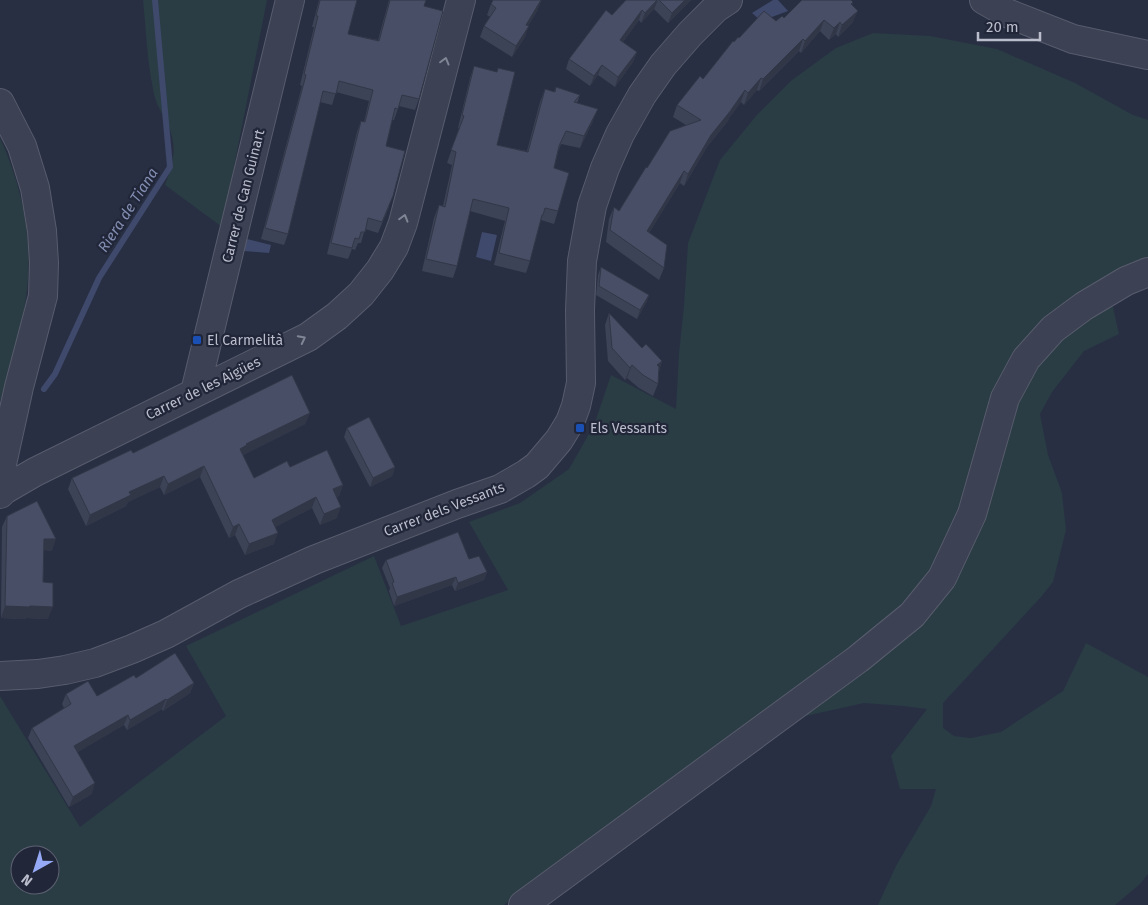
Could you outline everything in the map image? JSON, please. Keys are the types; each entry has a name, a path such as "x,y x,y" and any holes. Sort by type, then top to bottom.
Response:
{"street":[{"name":"Carrer de Can Guinart","path":"195,392 290,0"},
{"name":"Carrer de les Aigües","path":"2,492 35,472 308,337 337,316 361,294 380,270 394,247 403,223 461,0"},
{"name":"Carrer dels Vessants","path":"0,676 38,674 65,670 132,649 166,634 239,594 314,560 500,489 537,466 559,440 570,422 576,406 581,383 580,310 582,261 592,206 605,168 624,126 642,95 663,65 690,34 716,8 728,0"},
{"path":"984,0 1007,12 1073,39 1148,55"},
{"path":"0,103 22,146 35,188 42,231 44,263 43,296 19,387 2,464 2,492"},
{"path":"523,905 858,659 912,615 942,578 972,514 1005,398 1026,359 1053,329 1084,306 1126,281 1148,272"}],"shaded area":[{"path":"143,0 267,0 222,227 165,185 174,148 171,133 154,94 148,56"},
{"path":"873,33 930,36 997,49 1075,83 1133,115 1148,120 1148,263 1057,316 934,567 910,600 886,623 558,863 504,905 0,905 0,696 80,827 226,716 186,646 374,556 401,626 508,590 469,522 520,503 569,469 594,425 611,375 676,409 688,243 720,160 756,116 792,80 836,48"},
{"path":"0,138 15,176 25,216 29,257 24,311 0,402"},
{"path":"1112,303 1119,334 1084,351 1052,392 1040,414 1048,455 1062,493 1066,530 1053,582 943,703 943,728 954,736 971,738 1001,732 1063,691 1086,643 1148,677 1148,874 1140,884 1115,905 878,905 896,866 931,806 936,789 900,789 891,756 927,709 864,703 792,719 902,639 996,458 1022,395 1040,364 1064,338"}],"water":[{"path":"773,0 778,0 788,11 761,21 752,13"},
{"path":"482,232 497,235 491,261 476,257"},
{"path":"247,239 271,245 269,253 244,251"}],"building":[{"path":"320,0 357,0 348,34 379,41 390,0 426,0 424,6 443,11 419,99 402,95 398,109 395,108 386,146 405,151 393,196 382,222 368,218 365,232 361,232 359,239 355,238 352,248 331,243 361,121 365,122 373,90 339,81 336,94 323,91 288,234 265,228 306,75 304,74"},
{"path":"493,0 541,0 526,25 529,26 516,46 484,26 496,8 491,4"},
{"path":"626,0 657,0 645,13 642,10 620,40 637,52 618,77 602,65 594,76 569,59 606,10 612,15"},
{"path":"659,0 685,0 672,13"},
{"path":"802,0 851,0 853,2 851,4 858,11 842,25 840,22 834,28 824,20 805,41 803,39 763,79 761,78 748,93 745,90 711,135 688,174 684,171 647,231 667,245 664,268 610,230 614,207 619,211 670,131 701,120 677,105 700,76 703,79 733,41 739,38 764,11 776,21 782,16 784,18"},
{"path":"474,66 497,72 498,68 515,72 497,145 528,152 545,89 555,92 556,87 580,95 574,102 598,109 584,136 566,131 559,146 554,168 569,173 558,211 545,208 530,261 499,253 509,208 473,199 457,266 426,259 439,205 445,207 456,152 451,150 464,116 462,115"},
{"path":"601,267 649,295 640,310 599,286"},
{"path":"609,313 642,348 646,344 662,361 657,365 659,367 658,384 643,375 632,365 630,368 612,348"},
{"path":"292,375 310,413 246,444 240,449 254,478 287,461 290,467 327,450 343,485 333,489 341,507 324,514 316,497 272,520 278,533 249,544 239,524 233,527 204,466 168,484 164,476 129,492 131,495 90,515 72,478 131,450 133,453"},
{"path":"369,417 395,467 373,478 347,428"},
{"path":"37,501 56,539 44,539 43,582 53,583 53,607 5,606 7,516"},
{"path":"458,532 469,559 479,556 487,572 458,583 456,577 397,597 386,560"},
{"path":"175,653 194,683 130,720 128,715 74,746 95,783 73,797 32,728 71,704 66,694 88,681 97,696 134,675 136,678"}],"waterway":[{"name":"Riera de Tiana","path":"44,389 55,374 99,278 170,167 155,0"}],"place":[{"name":"El Carmelità","path":"197,340"},
{"name":"Els Vessants","path":"580,428"}]}
